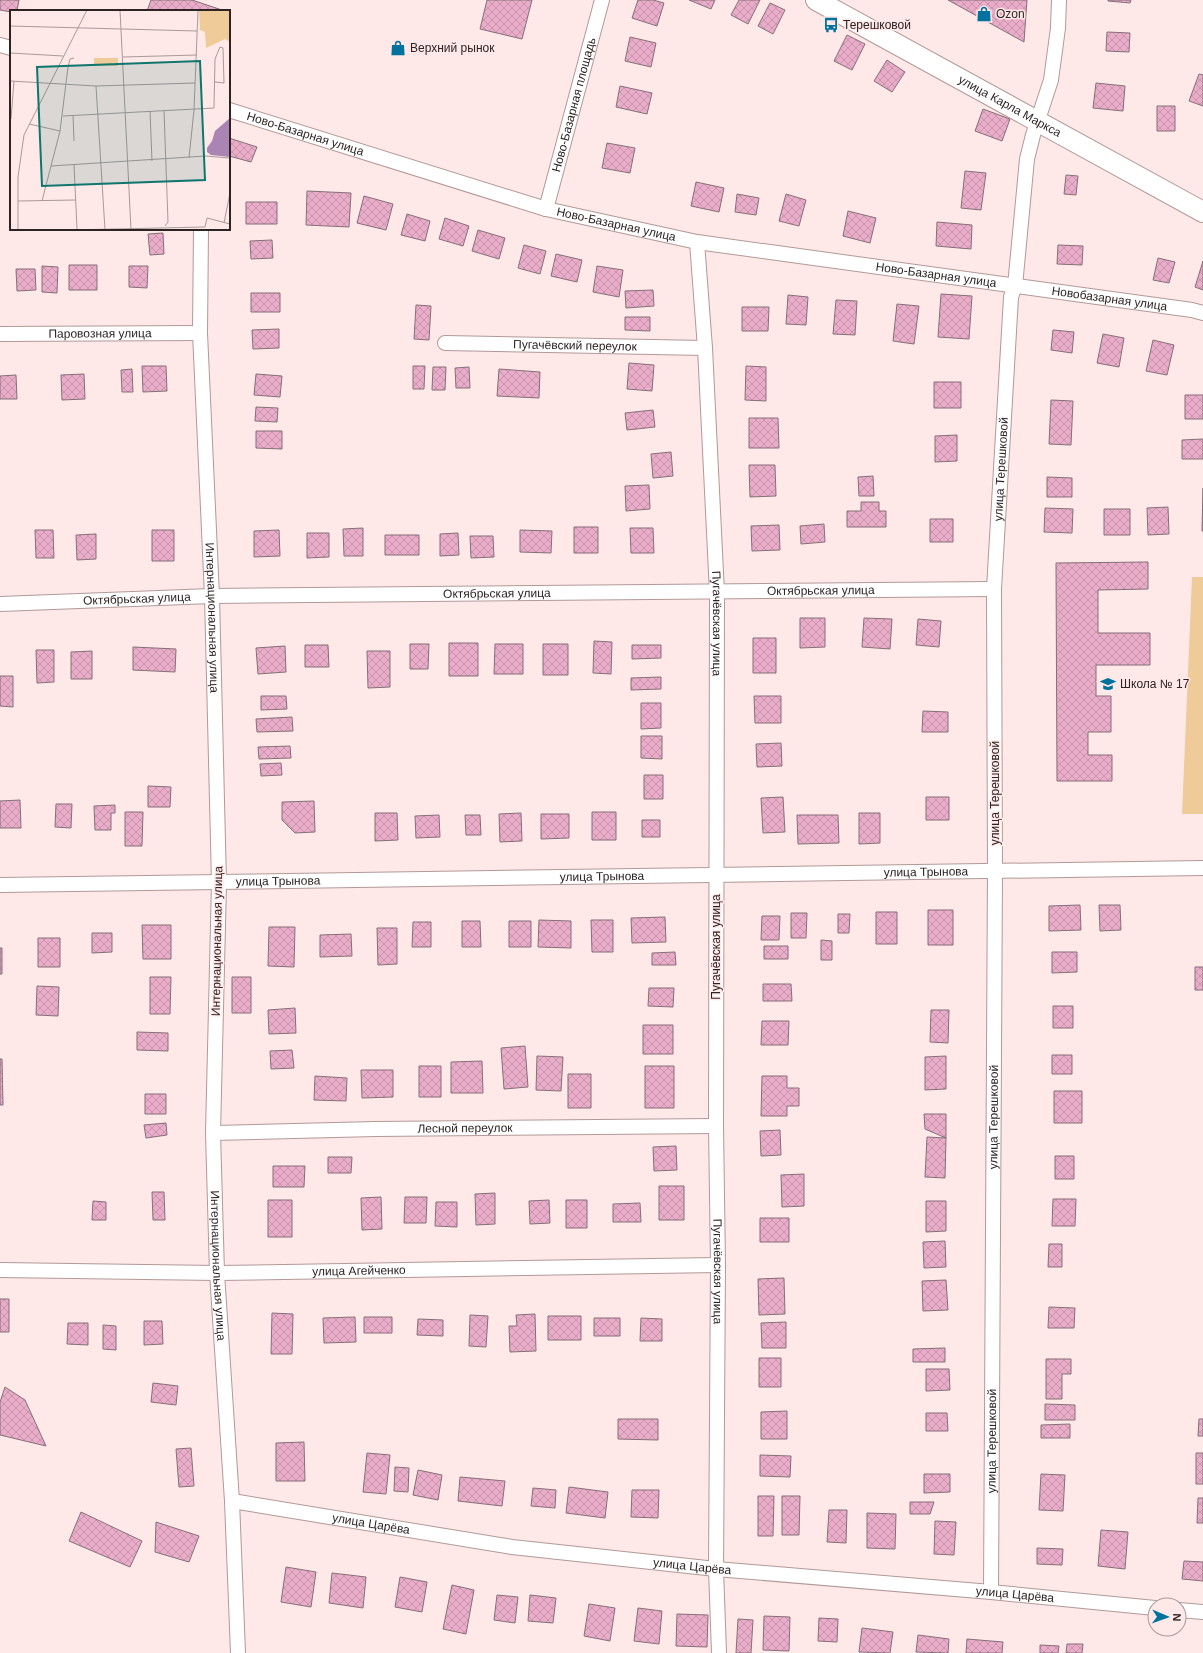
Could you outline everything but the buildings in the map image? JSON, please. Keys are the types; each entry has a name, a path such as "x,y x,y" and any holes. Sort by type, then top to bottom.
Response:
{"street":[{"name":"Ново-Базарная площадь","path":"546,209 602,0"},
{"name":"улица Карла Маркса","path":"816,0 1203,212"},
{"name":"улица Терешковой","path":"991,1592 995,871 994,589 1010,297 1015,286 1027,159 1033,135 1051,80 1058,28 1059,0"},
{"path":"0,44 10,48"},
{"name":"Ново-Базарная улица","path":"230,110 546,209 697,242 1015,286"},
{"name":"Интернациональная улица","path":"201,230 200,333 212,596 219,883 213,1133 217,1273 232,1501 238,1653"},
{"name":"Пугачёвская улица","path":"697,242 705,348 717,593 716,1126 718,1265 716,1569 719,1653"},
{"name":"Новобазарная улица","path":"1015,286 1192,310 1203,313"},
{"name":"Паровозная улица","path":"0,334 200,333"},
{"name":"Пугачёвский переулок","path":"445,343 705,348"},
{"name":"Октябрьская улица","path":"0,604 212,596 717,593 994,589"},
{"name":"улица Трынова","path":"0,885 1203,868"},
{"name":"Лесной переулок","path":"213,1133 368,1129 716,1126"},
{"name":"улица Агейченко","path":"0,1270 217,1273 718,1265"},
{"name":"улица Царёва","path":"232,1501 512,1548 716,1569 991,1592 1147,1607"},
{"path":"1187,1611 1203,1612"}],"shaded area":[{"path":"1192,577 1203,577 1203,814 1182,814"}],"place":[{"name":"Ozon","path":"984,14"},
{"name":"Терешковой","path":"831,25"},
{"name":"Верхний рынок","path":"398,48"},
{"name":"Школа № 17","path":"1108,684"}]}
